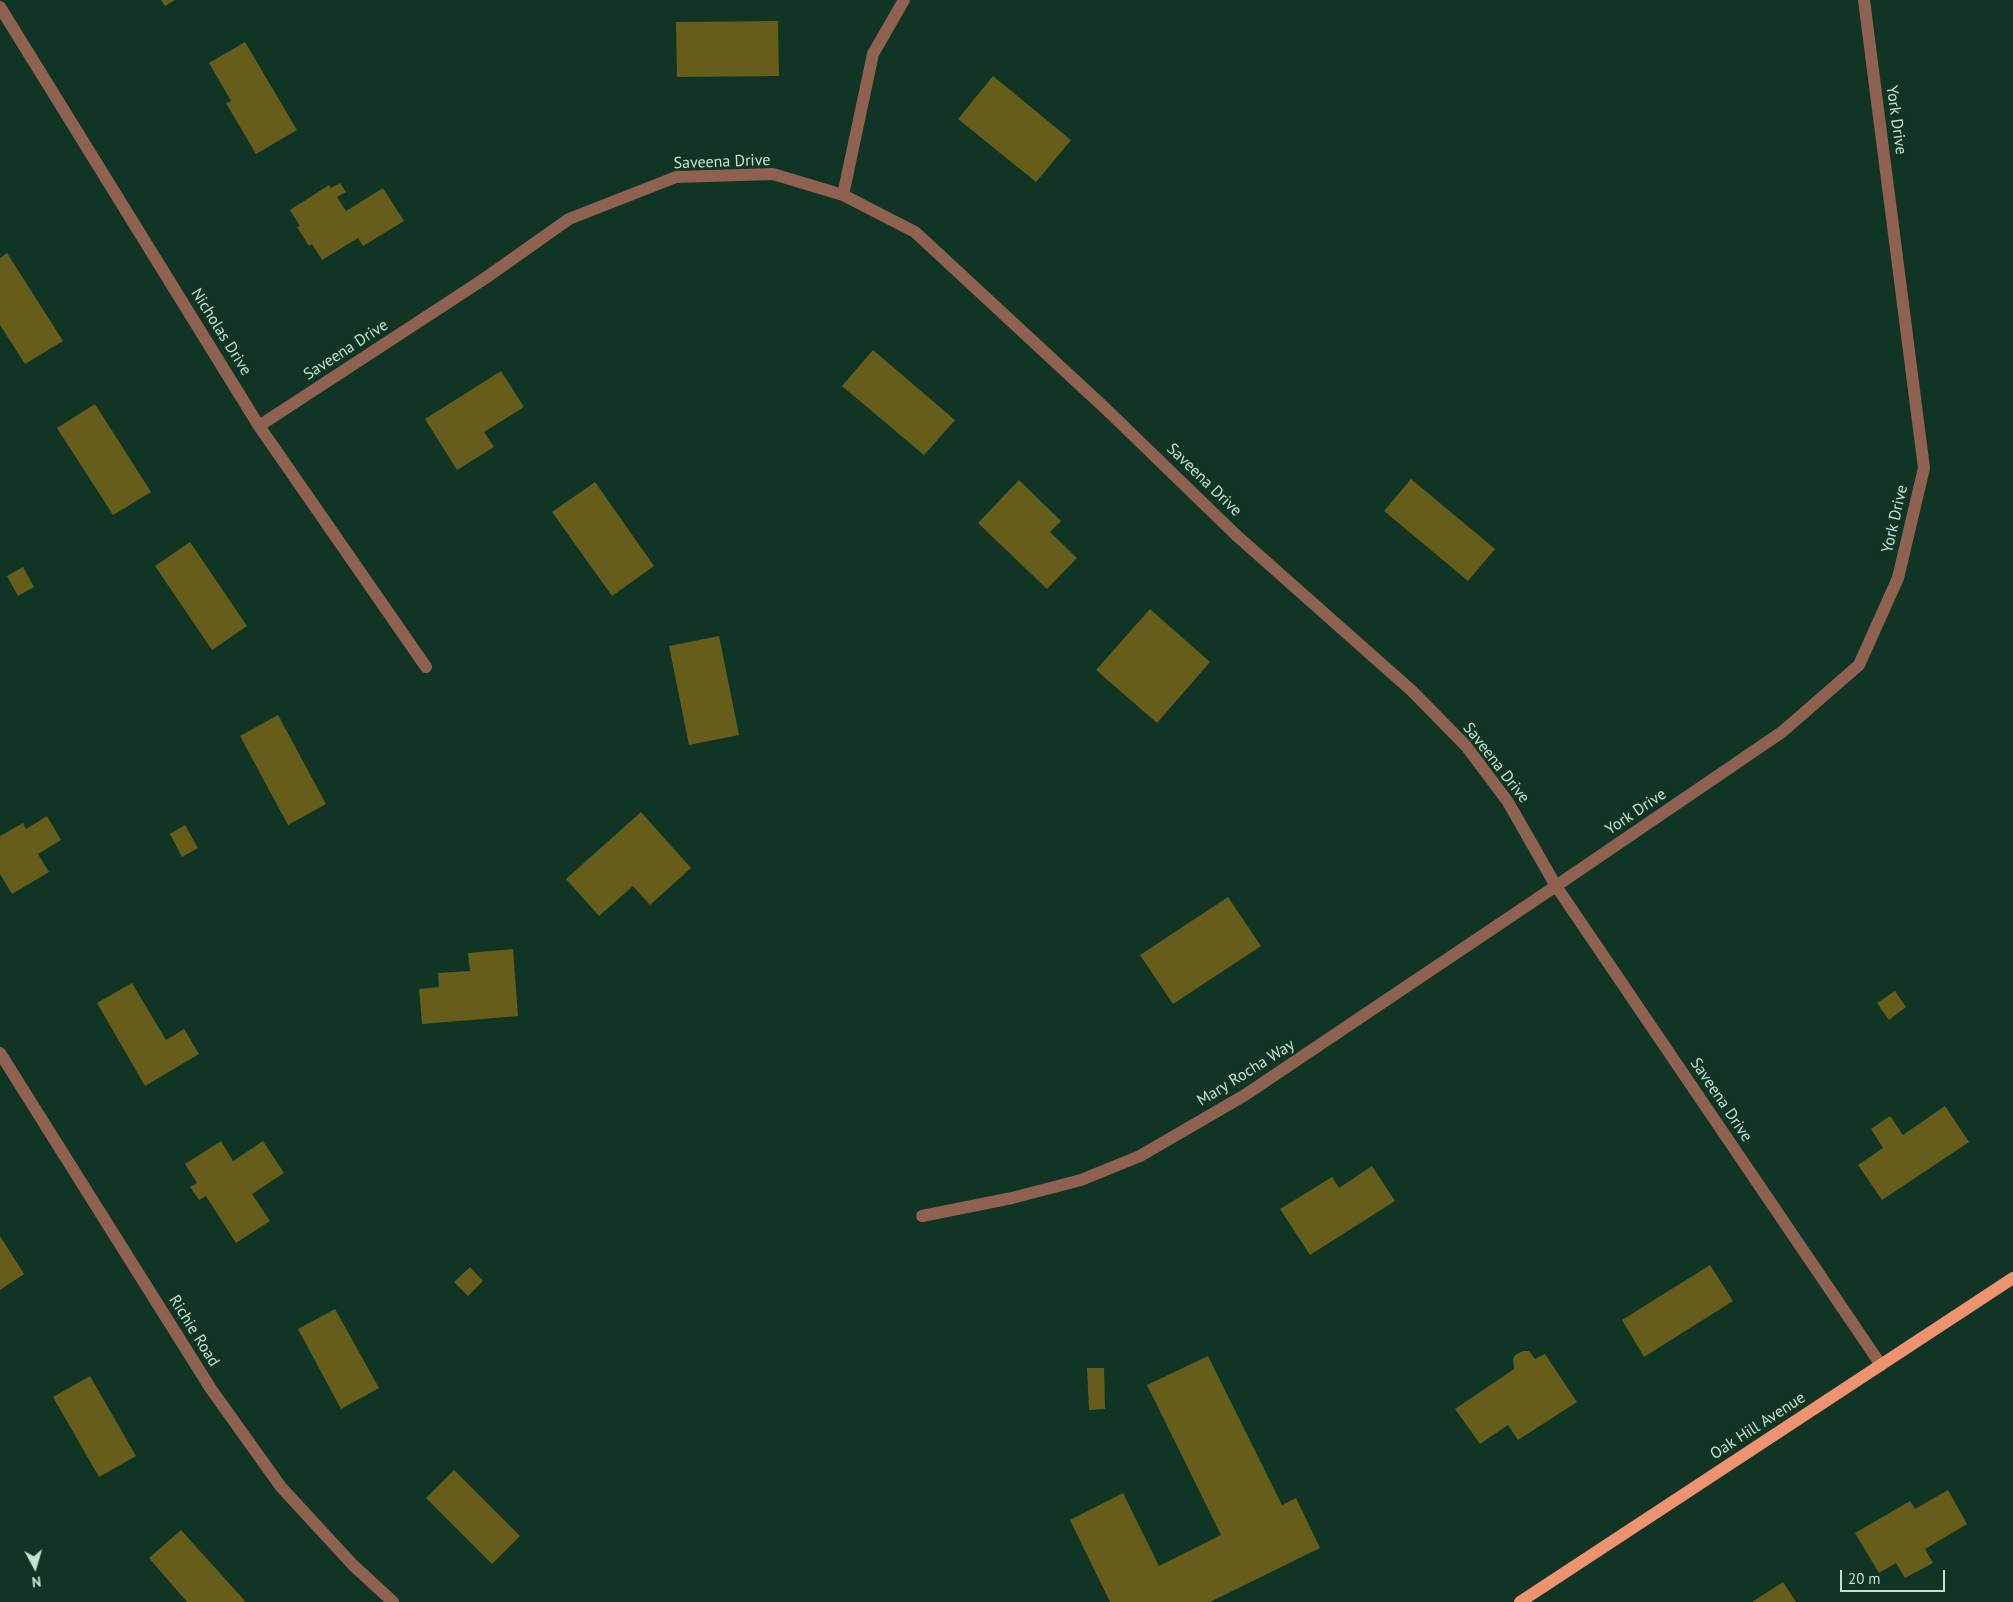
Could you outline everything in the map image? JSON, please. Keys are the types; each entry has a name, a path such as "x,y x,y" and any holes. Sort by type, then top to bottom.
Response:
{"main road":[{"name":"Oak Hill Avenue","path":"1520,1602 2013,1278"}],"street":[{"path":"843,195 873,54 904,0"},
{"name":"York Drive","path":"1556,886 1782,732 1859,665 1898,578 1924,468 1864,0"},
{"name":"Nicholas Drive","path":"0,7 260,426 426,667"},
{"name":"Saveena Drive","path":"260,426 484,279 569,219 676,177 773,174 843,195 916,232 1106,409 1236,535 1412,692 1466,746 1508,802 1556,886 1881,1365"},
{"name":"Mary Rocha Way","path":"922,1216 1012,1198 1081,1180 1140,1156 1245,1095 1556,886"},
{"name":"Richie Road","path":"0,1053 211,1389 276,1480 353,1565 393,1602"}],"building":[{"path":"161,0 175,0 165,6"},
{"path":"778,21 779,76 677,77 676,22"},
{"path":"245,42 297,130 256,154 226,103 231,101 209,63"},
{"path":"993,76 1071,140 1036,182 958,119"},
{"path":"340,183 346,192 337,197 346,211 383,188 404,221 363,246 358,238 322,260 312,244 309,246 297,227 300,226 290,210 329,185 331,188"},
{"path":"7,253 63,341 25,364 0,325 0,258"},
{"path":"873,350 955,420 924,455 842,386"},
{"path":"501,371 524,407 484,432 494,447 457,470 425,419"},
{"path":"95,404 151,492 113,515 57,428"},
{"path":"1411,479 1495,549 1468,581 1384,511"},
{"path":"1019,480 1061,521 1050,532 1077,558 1047,589 978,523"},
{"path":"595,482 654,566 612,596 552,512"},
{"path":"190,542 247,626 212,650 155,566"},
{"path":"23,567 34,587 18,596 7,576"},
{"path":"1150,609 1210,662 1157,723 1096,670"},
{"path":"719,636 739,735 689,745 669,646"},
{"path":"278,715 326,804 288,825 240,736"},
{"path":"641,812 691,868 650,905 633,886 599,916 566,879"},
{"path":"47,816 61,840 38,854 49,872 12,894 0,874 0,836 23,823 26,829"},
{"path":"185,825 198,848 182,857 170,834"},
{"path":"1228,897 1261,946 1173,1004 1140,955"},
{"path":"513,949 518,1016 422,1024 419,989 439,987 438,973 470,971 468,953"},
{"path":"132,983 166,1040 184,1029 199,1054 145,1086 97,1003"},
{"path":"1895,991 1906,1007 1889,1020 1877,1003"},
{"path":"1945,1106 1969,1142 1882,1200 1858,1165 1883,1148 1871,1129 1890,1116 1903,1135"},
{"path":"221,1141 233,1161 263,1141 284,1173 252,1194 270,1221 236,1243 206,1196 199,1200 190,1187 197,1183 185,1164"},
{"path":"1372,1166 1395,1201 1310,1255 1280,1209 1332,1177 1339,1188"},
{"path":"0,1236 24,1274 0,1290"},
{"path":"1710,1265 1733,1301 1644,1357 1622,1320"},
{"path":"470,1267 483,1281 468,1296 454,1282"},
{"path":"335,1309 379,1388 341,1409 298,1329"},
{"path":"1523,1351 1529,1351 1535,1359 1545,1354 1577,1402 1518,1440 1508,1425 1480,1444 1455,1409 1514,1369 1513,1359 1515,1355"},
{"path":"1208,1356 1282,1505 1296,1498 1320,1548 1210,1602 1110,1602 1070,1520 1123,1493 1159,1566 1221,1535 1147,1385"},
{"path":"1087,1368 1104,1368 1105,1409 1089,1410"},
{"path":"90,1376 136,1456 99,1477 53,1397"},
{"path":"454,1470 520,1536 492,1564 426,1498"},
{"path":"1948,1490 1967,1524 1925,1549 1933,1563 1905,1578 1896,1563 1879,1573 1855,1533 1910,1501 1915,1509"},
{"path":"181,1530 245,1601 187,1602 149,1558"},
{"path":"1783,1582 1796,1602 1752,1602"}]}
